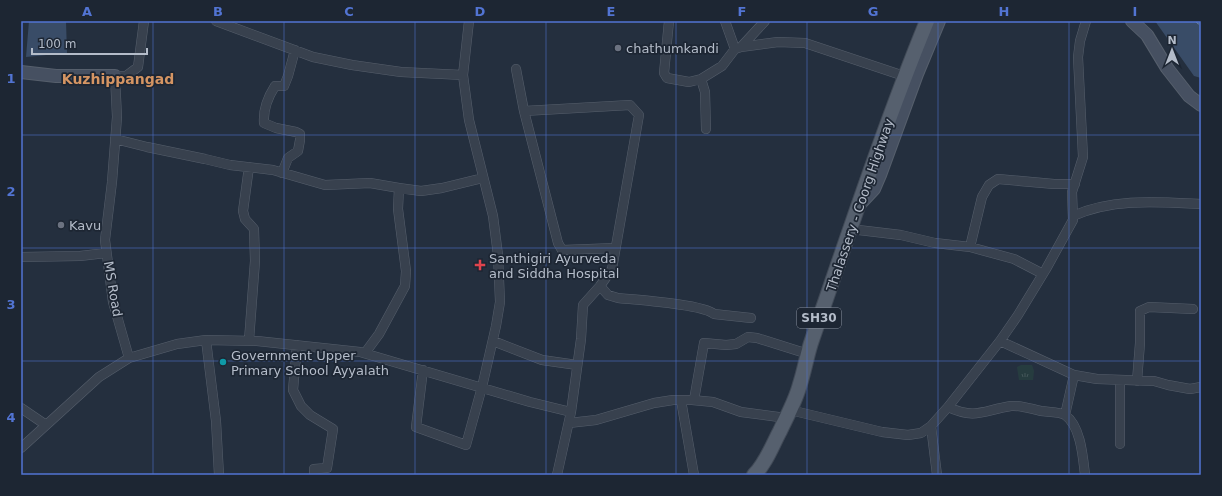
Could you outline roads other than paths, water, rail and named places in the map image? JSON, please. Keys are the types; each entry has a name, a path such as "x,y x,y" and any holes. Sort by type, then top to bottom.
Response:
{"main road":[{"name":"SH30","path":"869,177 869,154 918,21"},
{"name":"Thalassery - Coorg Highway","path":"754,475 764,462 788,414 800,385 808,354 857,208 927,21"}],"street":[{"path":"21,72 56,76 126,76 138,67 144,21"},
{"path":"216,21 312,57 352,65 401,72 463,75"},
{"path":"423,370 416,427 466,445 493,341 500,302 498,255 492,216 469,120 463,75 469,21"},
{"path":"669,21 664,73 667,78 689,82 701,79 722,66 765,21"},
{"path":"726,21 738,48"},
{"path":"857,208 874,189 917,74 939,21"},
{"path":"569,423 596,420 654,403 694,400 713,402 741,412 788,414 882,432 908,435 921,433 931,426 948,407 1000,341 1043,274 1073,220 1072,192 1083,157 1078,57 1080,41 1086,21"},
{"path":"1132,21 1147,35 1167,68 1190,96 1201,105"},
{"path":"738,48 778,42 805,43 898,74"},
{"path":"282,173 288,158 298,151 300,134 276,128 264,123 264,117 270,94 275,86 284,86 295,50"},
{"path":"516,69 524,111 558,244 562,250 615,248"},
{"name":"MS Road","path":"115,76 117,117 112,182 105,240 113,302 129,358"},
{"path":"701,79 705,92 706,129"},
{"path":"524,111 630,105 639,114 612,269 600,286 583,305 581,339 571,412 557,475"},
{"path":"115,139 230,165 282,173 325,184 370,183 421,190 442,188 483,178"},
{"path":"249,167 243,211 245,219 254,229 255,261 249,340"},
{"path":"970,247 982,197 989,185 998,179 1054,184 1075,184"},
{"path":"365,353 379,334 405,286 406,271 398,208 399,188"},
{"path":"1073,216 1087,210 1133,201 1201,204"},
{"path":"850,229 900,235 935,243 970,247 1014,259 1043,274"},
{"path":"21,257 80,256 106,253"},
{"path":"600,286 608,295 618,298 694,307 710,311 714,314 751,318"},
{"path":"1137,381 1140,343 1140,311 1150,307 1193,309"},
{"path":"694,400 704,343 736,344 748,337 808,354"},
{"path":"206,340 216,421 219,475"},
{"path":"21,448 99,376 129,358 177,344 206,340 249,340 365,353 571,412"},
{"path":"493,341 542,360 577,365"},
{"path":"1000,341 1074,375 1097,379 1154,381 1168,385 1190,388 1201,387"},
{"path":"297,345 293,390 301,406 310,415 333,429 327,468 314,469 314,475"},
{"path":"1065,415 1074,375"},
{"path":"1120,380 1120,444"},
{"path":"681,400 694,475"},
{"path":"948,407 965,413 974,414 1011,406 1023,406 1029,409 1065,415 1073,424 1080,439 1085,475"},
{"path":"21,408 46,425"},
{"path":"931,426 938,475"}],"water":[{"path":"29,21 66,21 67,53 26,57"},
{"path":"1155,21 1201,21 1201,78 1194,76"}],"place":[{"name":"chathumkandi","path":"618,48"},
{"name":"Kavu","path":"61,225"},
{"name":"Santhigiri Ayurveda and Siddha Hospital","path":"480,265"},
{"name":"Government Upper Primary School Ayyalath","path":"223,362"}],"district":[{"name":"Kuzhippangad","path":"118,79"}]}
